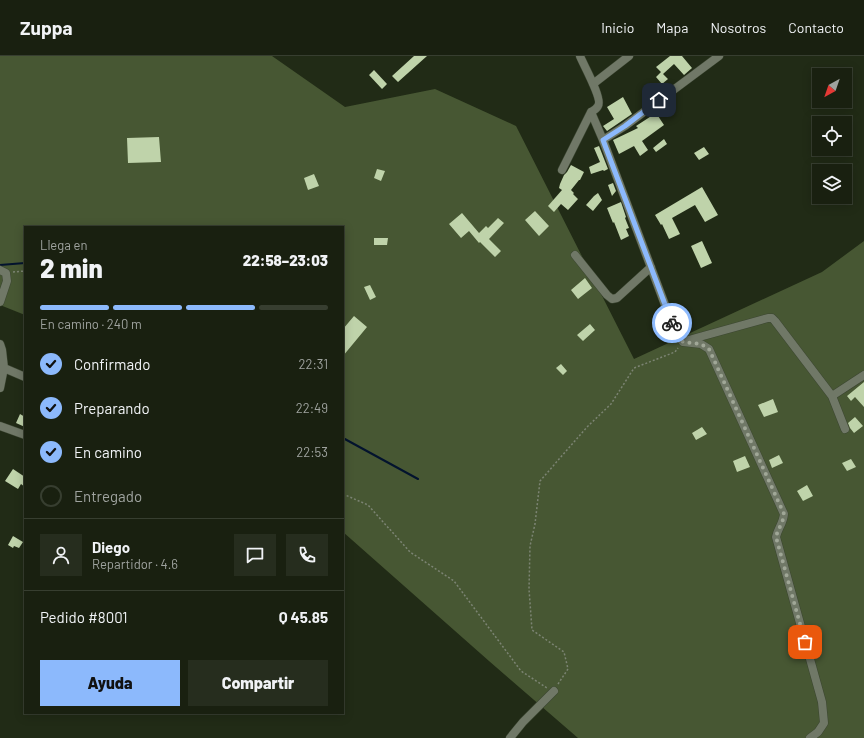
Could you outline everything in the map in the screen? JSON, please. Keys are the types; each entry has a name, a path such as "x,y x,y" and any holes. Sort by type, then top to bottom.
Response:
{"street":[{"path":"562,170 591,112 600,103 580,56"},
{"path":"593,84 629,56"},
{"path":"603,140 625,126 719,56"},
{"path":"591,112 676,334 683,342 701,344 709,349 784,514 784,520 777,531 776,537 822,702 824,723 818,732 810,738"},
{"path":"575,255 607,295 612,299 617,298 651,267"},
{"path":"0,302 7,281 3,271"},
{"path":"683,342 772,318 832,396 845,429"},
{"path":"0,344 4,368 0,388"},
{"path":"4,368 24,377"},
{"path":"832,396 864,374"},
{"path":"0,426 24,435"},
{"path":"510,738 522,722 554,691"}],"path":[{"path":"3,271 24,271"},
{"path":"344,494 368,505 410,552 454,581 521,671 554,691 568,669 564,652 532,630 530,546 535,524 540,481 587,427 611,404 634,368 675,352 683,342"}],"green space":[{"path":"0,56 272,56 345,107 435,89 516,126 634,359 822,272 864,241 864,738 578,738 344,533 344,226 24,226 24,315 0,305"}],"building":[{"path":"414,56 427,56 398,82 392,76"},
{"path":"670,56 682,56 692,68 684,75 674,64 663,74 668,79 662,84 656,77 661,72 656,67"},
{"path":"374,70 387,84 382,89 369,75"},
{"path":"623,97 632,114 607,131 603,126 614,119 607,107"},
{"path":"656,113 664,125 642,141 648,150 640,156 634,146 619,154 613,140 638,128 636,126"},
{"path":"159,137 161,162 128,163 127,138"},
{"path":"664,139 667,144 656,152 653,148"},
{"path":"599,146 608,169 591,174 589,167 600,162 594,148"},
{"path":"704,147 709,154 699,160 694,153"},
{"path":"571,165 584,172 580,180 571,190 578,199 568,210 561,204 554,212 548,206 562,190 559,188 560,184"},
{"path":"377,169 385,171 381,181 374,178"},
{"path":"314,174 319,186 308,190 304,178"},
{"path":"613,183 616,191 612,196 608,185"},
{"path":"702,187 718,215 705,222 695,205 672,218 680,234 669,239 662,224 661,225 655,215"},
{"path":"598,193 602,200 593,211 586,205"},
{"path":"621,202 629,228 626,229 629,236 621,240 607,208"},
{"path":"535,211 549,226 539,236 525,220"},
{"path":"462,213 479,233 486,226 488,228 498,218 504,223 489,239 501,251 495,257 480,242 479,243 469,231 461,238 449,224"},
{"path":"374,238 388,238 387,245 374,245"},
{"path":"702,241 712,263 701,268 691,246"},
{"path":"585,278 592,288 578,299 571,290"},
{"path":"370,285 376,297 370,300 364,287"},
{"path":"354,316 367,327 344,355 344,328"},
{"path":"590,324 595,330 583,341 577,335"},
{"path":"561,364 567,371 563,375 556,368"},
{"path":"864,382 864,407 855,397 851,401 847,396"},
{"path":"773,399 778,412 764,417 758,405"},
{"path":"20,414 24,416 24,427 16,423"},
{"path":"855,417 863,426 854,433 848,423"},
{"path":"702,427 707,434 696,440 692,433"},
{"path":"779,455 783,463 772,468 769,460"},
{"path":"745,456 750,467 737,472 733,461"},
{"path":"851,459 856,467 847,471 842,463"},
{"path":"13,469 24,476 24,486 21,484 18,489 5,481"},
{"path":"807,485 813,496 803,501 797,491"},
{"path":"13,536 23,542 19,548 14,546 13,548 8,545"}],"waterway":[{"path":"0,265 24,263"},
{"path":"344,439 418,479"}],"way so far":[{"path":"672,323 676,334 683,342 701,344 709,349 784,514 784,520 777,531 776,537 805,642"}],"route":[{"path":"659,100 625,126 603,140 672,323"}]}
